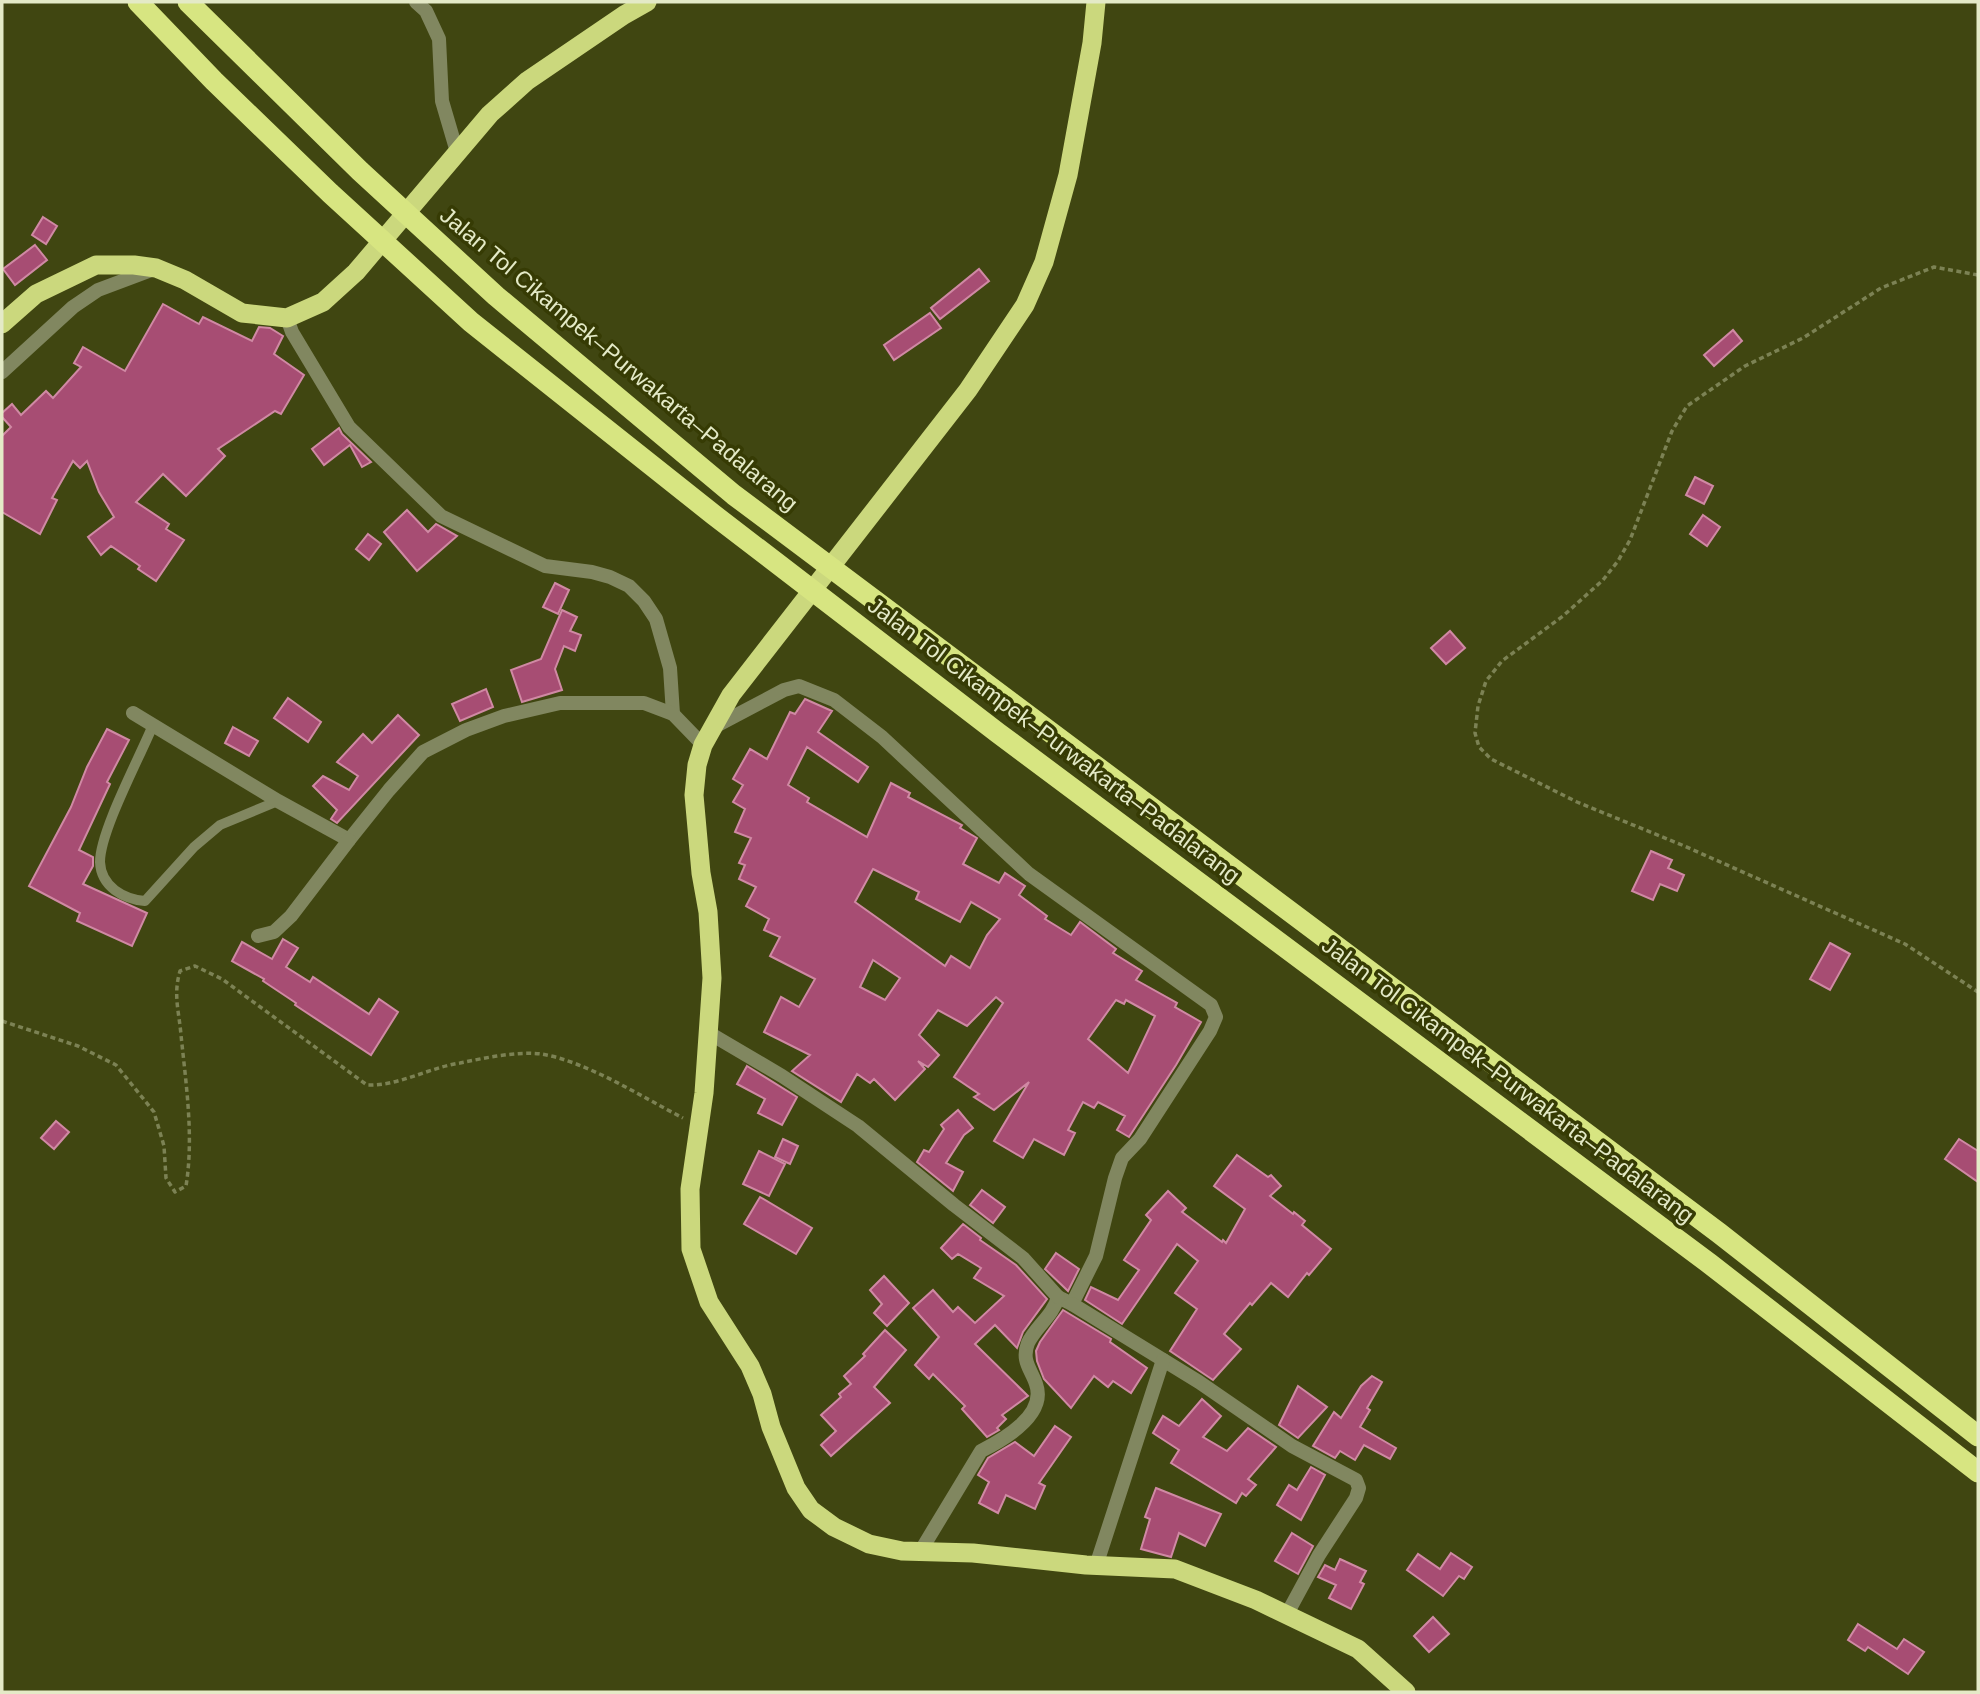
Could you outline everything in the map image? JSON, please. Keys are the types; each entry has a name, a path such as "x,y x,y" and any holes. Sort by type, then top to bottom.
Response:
{"highway":[{"name":"Jalan Tol Cikampek–Purwakarta–Padalarang","path":"138,2 214,81 330,193 471,322 714,515 965,708 1710,1264 1978,1472"},
{"name":"Jalan Tol Cikampek–Purwakarta–Padalarang","path":"188,2 360,171 496,296 734,495 1719,1233 1978,1436"},
{"path":"2,324 36,294 96,265 134,264 156,268 185,280 242,313 287,318 323,302 356,272 489,114 527,81 646,2"},
{"path":"1096,2 1092,43 1068,175 1044,262 1025,304 1005,337 906,469 731,695 707,736 696,765 694,794 701,873 708,912 712,978 704,1093 690,1189 691,1248 709,1303 750,1366 796,1488 811,1510 834,1527 869,1544 902,1551 973,1553 1096,1566 1175,1569 1287,1614 1358,1649 1406,1692"}],"street":[{"path":"416,2 426,11 439,38 442,101 457,152"},
{"path":"2,372 74,307 90,296 156,268"},
{"path":"287,318 292,332 349,427 441,516 545,566 610,577 629,586 644,601 656,619 670,668 673,715"},
{"path":"258,936 274,932 291,916 389,790 424,752 467,730 503,716 560,703 644,702 673,715 707,736 784,690 799,686 834,700 882,737 1029,874 1210,1005 1216,1017 1210,1031 1140,1139 1122,1158 1096,1256 1072,1304"},
{"path":"134,713 278,801 349,840"},
{"path":"709,1032 858,1126 1023,1258 1058,1297 1163,1360 1293,1446 1356,1480 1359,1488 1356,1498 1319,1555 1287,1614"},
{"path":"920,1552 981,1451 995,1444 1029,1418 1038,1395 1036,1384 1026,1364 1028,1343 1055,1307 1058,1297"},
{"path":"1096,1566 1163,1360"}],"lane":[{"path":"153,725 107,832 100,863 105,881 121,895 145,901 194,848 220,825 278,801"}],"path":[{"path":"1978,275 1934,267 1881,288 1803,338 1745,366 1687,406 1672,431 1630,540 1619,561 1603,580 1563,616 1502,661 1486,681 1478,706 1475,733 1479,747 1491,760 1577,802 1682,845 1905,944 1978,992"},
{"path":"2,1021 78,1046 116,1065 154,1112 164,1146 166,1178 175,1192 186,1186 191,1157 175,988 180,971 195,966 222,979 366,1085 383,1085 458,1063 540,1054 586,1068 698,1126"}],"building":[{"path":"43,217 57,226 46,244 32,235"},
{"path":"35,245 47,260 15,285 3,269"},
{"path":"979,269 989,281 940,319 931,308"},
{"path":"163,304 199,324 203,317 252,341 259,327 270,328 283,336 274,354 304,375 281,414 275,411 218,449 225,456 186,496 163,474 136,502 169,524 166,529 184,540 156,581 111,546 101,555 88,537 114,517 99,492 87,461 80,468 73,461 52,498 57,500 40,534 2,512 2,436 11,427 2,417 2,413 12,404 21,415 46,391 53,398 81,367 74,363 83,347 125,371"},
{"path":"930,313 941,328 894,360 884,345"},
{"path":"1733,330 1742,341 1714,366 1704,355"},
{"path":"339,428 371,462 362,467 350,445 324,465 312,449"},
{"path":"1695,477 1713,486 1704,504 1686,495"},
{"path":"407,510 428,532 436,524 457,536 417,571 384,532"},
{"path":"1703,515 1720,527 1707,546 1690,534"},
{"path":"368,534 381,544 369,560 356,549"},
{"path":"555,583 569,590 558,614 543,607"},
{"path":"562,610 577,617 570,631 581,635 575,651 564,646 555,669 562,690 522,702 511,670 541,659"},
{"path":"1450,631 1465,648 1446,664 1431,648"},
{"path":"486,689 493,707 460,721 452,704"},
{"path":"288,698 321,722 308,742 274,718"},
{"path":"805,699 832,711 818,732 868,767 858,782 807,747 788,785 809,798 807,802 867,837 891,783 910,793 908,797 962,825 960,828 977,838 963,864 999,883 1005,873 1025,886 1019,895 1047,916 1045,919 1071,935 1080,922 1116,949 1113,953 1142,971 1136,980 1177,1003 1175,1007 1201,1022 1129,1137 1117,1130 1125,1116 1098,1102 1094,1108 1083,1102 1068,1130 1075,1133 1064,1155 1034,1139 1023,1158 994,1141 1029,1082 994,1110 974,1097 979,1094 954,1077 1003,1003 996,997 967,1026 938,1010 919,1035 939,1055 928,1067 918,1061 925,1069 895,1100 874,1079 870,1083 857,1074 841,1102 792,1071 810,1055 764,1032 781,997 799,1007 815,979 770,956 780,937 764,930 769,919 746,906 756,887 739,879 745,865 739,863 751,838 735,832 745,809 733,802 743,785 733,779 750,749 767,759 790,712 795,714","holes":["873,869 919,892 916,899 960,922 971,902 1000,919 987,935 970,968 951,956 945,966 855,902","873,960 900,978 885,1000 860,987","1116,1000 1124,1004 1126,1000 1155,1016 1128,1073 1088,1039"]},
{"path":"398,715 419,735 337,823 331,819 337,810 313,786 323,776 349,790 358,776 337,762 363,734 372,743"},
{"path":"233,727 258,741 249,756 225,743"},
{"path":"107,729 129,740 107,782 110,784 79,850 93,857 93,866 83,884 147,913 132,946 77,921 80,913 29,886 71,807 87,767"},
{"path":"1651,851 1672,860 1668,868 1684,875 1677,891 1660,884 1653,900 1632,891"},
{"path":"283,939 298,948 286,967 310,982 313,977 369,1014 379,999 398,1012 371,1055 295,1005 296,1003 263,981 264,979 232,961 242,942 272,959"},
{"path":"1830,943 1850,954 1830,990 1810,979"},
{"path":"747,1066 797,1097 782,1125 758,1113 765,1099 737,1084"},
{"path":"958,1110 973,1128 964,1135 946,1163 963,1172 953,1191 917,1162 924,1150 929,1152 944,1129 941,1125"},
{"path":"56,1121 69,1132 54,1149 41,1138"},
{"path":"783,1139 798,1146 790,1164 775,1157"},
{"path":"1959,1139 1978,1151 1978,1182 1945,1159"},
{"path":"759,1151 785,1164 769,1196 743,1184"},
{"path":"1237,1155 1268,1177 1271,1175 1281,1186 1270,1196 1305,1221 1302,1225 1331,1249 1288,1297 1271,1283 1252,1305 1250,1303 1224,1334 1241,1349 1213,1380 1170,1351 1197,1309 1175,1293 1198,1261 1177,1244 1122,1324 1085,1300 1091,1287 1118,1300 1139,1270 1124,1260 1151,1220 1146,1215 1168,1191 1186,1208 1182,1212 1226,1243 1245,1209 1214,1186"},
{"path":"982,1190 1005,1207 993,1223 970,1205"},
{"path":"760,1197 812,1228 796,1254 744,1224"},
{"path":"963,1224 981,1238 980,1240 1016,1265 1047,1299 1023,1332 1017,1348 995,1325 975,1344 1028,1396 1002,1415 1006,1419 997,1428 999,1430 987,1437 962,1409 965,1406 933,1374 929,1379 915,1365 939,1337 913,1308 933,1290 953,1312 958,1307 975,1323 1004,1296 974,1278 981,1268 958,1254 952,1259 941,1248"},
{"path":"1056,1253 1079,1269 1068,1291 1045,1269"},
{"path":"884,1276 909,1303 887,1326 874,1313 882,1304 870,1290"},
{"path":"1063,1310 1111,1339 1110,1342 1147,1368 1131,1393 1113,1381 1108,1387 1094,1376 1071,1408 1044,1379 1036,1351"},
{"path":"885,1330 906,1350 874,1387 890,1403 831,1456 821,1445 836,1431 821,1415 851,1384 844,1376 865,1356 863,1354"},
{"path":"1372,1376 1382,1382 1360,1427 1396,1448 1390,1459 1364,1445 1355,1460 1340,1451 1335,1458 1313,1446 1334,1412 1341,1418 1361,1386"},
{"path":"1298,1386 1327,1407 1298,1438 1279,1425"},
{"path":"1202,1399 1221,1416 1203,1437 1227,1451 1248,1428 1276,1447 1248,1479 1256,1485 1246,1496 1242,1493 1236,1503 1171,1463 1179,1450 1153,1433 1163,1416 1179,1426"},
{"path":"1055,1426 1071,1437 1039,1483 1045,1486 1035,1509 1006,1495 998,1513 979,1503 989,1482 978,1475 988,1458 1015,1442 1034,1456"},
{"path":"1311,1467 1325,1475 1301,1520 1277,1505 1289,1485 1297,1490"},
{"path":"1156,1488 1221,1514 1205,1546 1179,1533 1171,1557 1141,1549 1150,1519 1145,1517"},
{"path":"1292,1533 1313,1546 1298,1574 1275,1561"},
{"path":"1451,1553 1472,1567 1464,1579 1459,1576 1443,1596 1407,1570 1418,1554 1440,1569"},
{"path":"1340,1559 1366,1571 1360,1582 1364,1584 1351,1609 1329,1598 1336,1585 1318,1577 1325,1565 1335,1570"},
{"path":"1433,1617 1449,1634 1429,1652 1414,1636"},
{"path":"1858,1624 1897,1649 1904,1639 1924,1652 1908,1674 1868,1647 1865,1651 1848,1640"}]}
